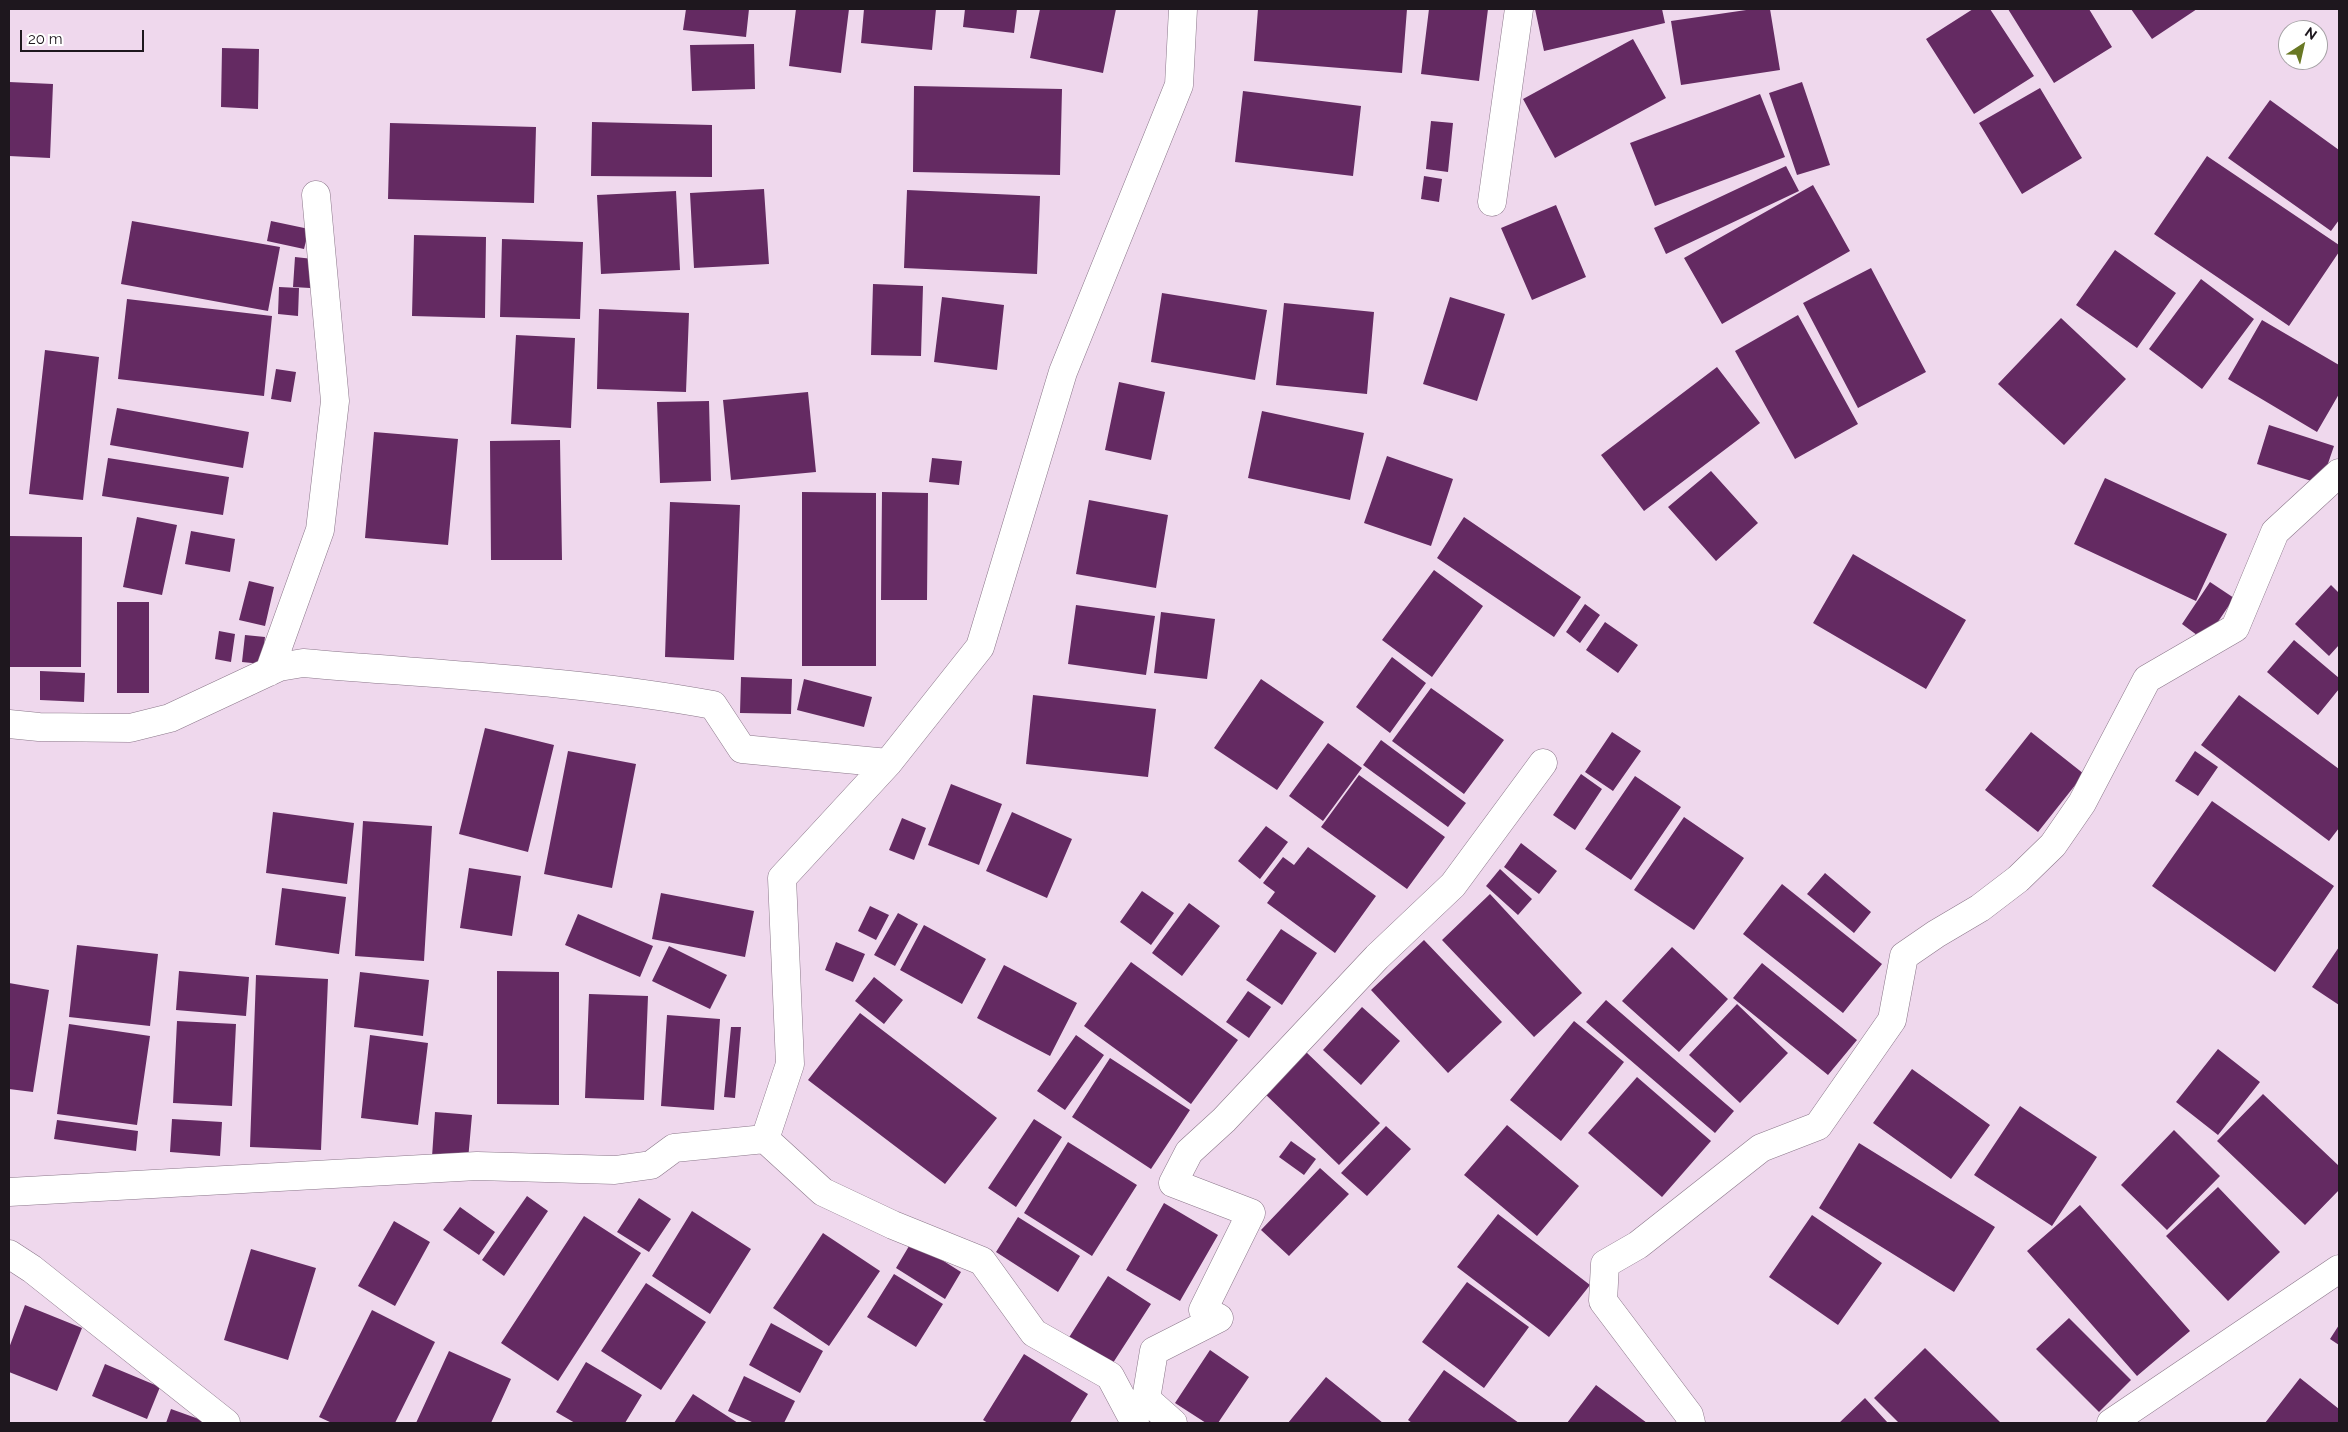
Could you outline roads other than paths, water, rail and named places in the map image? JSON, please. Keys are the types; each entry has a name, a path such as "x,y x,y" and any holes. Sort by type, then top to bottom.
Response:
{"street":[{"path":"765,1139 790,1064 782,878 888,763 980,647 1063,372 1179,85 1183,9"},
{"path":"1492,202 1519,9"},
{"path":"269,672 320,530 335,401 316,195"},
{"path":"1691,1423 1689,1415 1603,1301 1605,1264 1638,1245 1761,1148 1818,1126 1892,1020 1904,956 1936,934 1980,908 2018,879 2053,845 2082,803 2146,679 2235,628 2274,532 2339,473"},
{"path":"9,724 39,727 130,728 170,718 280,667 303,663 457,673 658,695 713,705 742,749 888,763"},
{"path":"1172,1423 1146,1399 1154,1351 1219,1318 1203,1310 1251,1212 1173,1183 1189,1152 1224,1120 1377,957 1453,885 1543,763"},
{"path":"9,1192 477,1166 615,1170 651,1165 674,1148 765,1139 823,1192 893,1225 982,1261 1034,1333 1110,1376 1135,1423"},
{"path":"9,1254 32,1270 226,1423"},
{"path":"2111,1423 2339,1270"}]}
